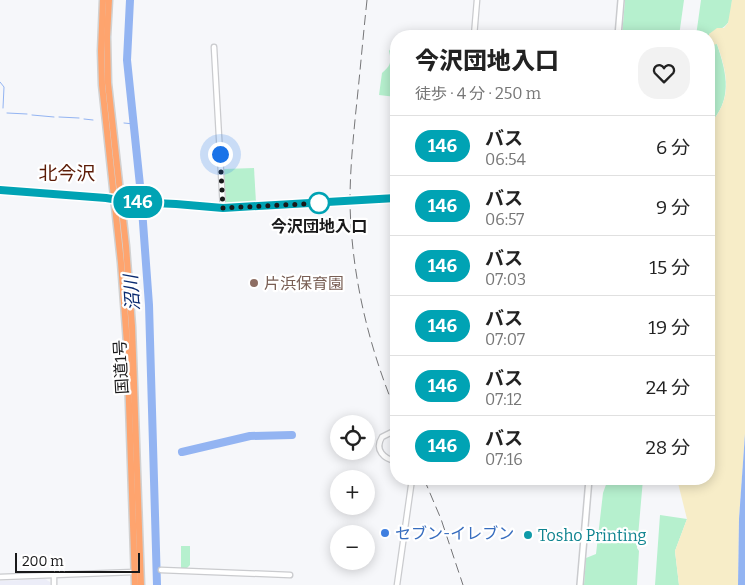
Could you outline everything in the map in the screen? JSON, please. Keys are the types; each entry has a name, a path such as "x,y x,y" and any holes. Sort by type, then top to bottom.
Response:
{"highway":[{"name":"国道1号","path":"102,0 102,85 118,200 132,326 141,585"},
{"name":"国道1号","path":"109,0 107,37 108,83 128,344 135,585"}],"main road":[{"path":"618,30 621,0"},
{"path":"580,585 588,485"}],"street":[{"path":"474,30 477,0"},
{"path":"214,46 223,208"},
{"path":"0,190 223,208 390,198"},
{"path":"390,433 382,437 379,447 385,458 390,459"},
{"path":"397,585 411,485"},
{"path":"161,570 290,575"},
{"path":"0,577 134,572"},
{"path":"54,575 54,585"}],"shaded area":[{"path":"45,579 50,582 50,585 0,585 0,581"}],"green space":[{"path":"625,0 684,0 680,30 622,30"},
{"path":"701,0 732,0 730,19 725,26 715,32 697,30"},
{"path":"715,43 717,44 723,66 726,86 722,106 715,118"},
{"path":"390,64 390,96 379,95 382,73"},
{"path":"254,168 256,203 254,205 229,207 226,204 224,169"},
{"path":"606,485 642,485 637,548 639,551 637,585 584,585 586,558 596,554 603,493"},
{"path":"660,515 687,519 675,551 679,585 655,585"},
{"path":"181,546 190,546 190,565 187,568 181,568"}],"sand":[{"path":"732,0 745,0 745,434 739,519 738,585 679,585 675,551 687,519 678,485 715,485 715,118 725,96 726,76 721,55 717,44 715,44 714,30 724,28 728,23"}],"water":[{"path":"745,434 745,585 738,585 739,519"}],"waterway":[{"name":"沼川","path":"130,0 127,60 141,195 149,305 157,585"},
{"path":"0,82 4,87 3,108"},
{"path":"7,113 27,114"},
{"path":"32,115 54,117"},
{"path":"59,117 79,118"},
{"path":"84,119 93,120"},
{"path":"124,123 134,124"},
{"path":"182,452 250,436 292,435"}],"railway":[{"path":"367,0 352,156 351,228 358,282 369,335 390,397"},
{"path":"427,485 441,519 463,585"}],"bus line":[{"name":"146","path":"0,190 223,208 390,199"}],"place":[{"name":"今沢団地入口","path":"319,203"},
{"name":"片浜保育園","path":"254,283"},
{"name":"セブン-イレブン","path":"385,533"},
{"name":"Tosho Printing","path":"528,535"}],"district":[{"name":"北今沢","path":"67,173"}],"route":[{"path":"220,154 223,208 323,203 319,203"}]}
